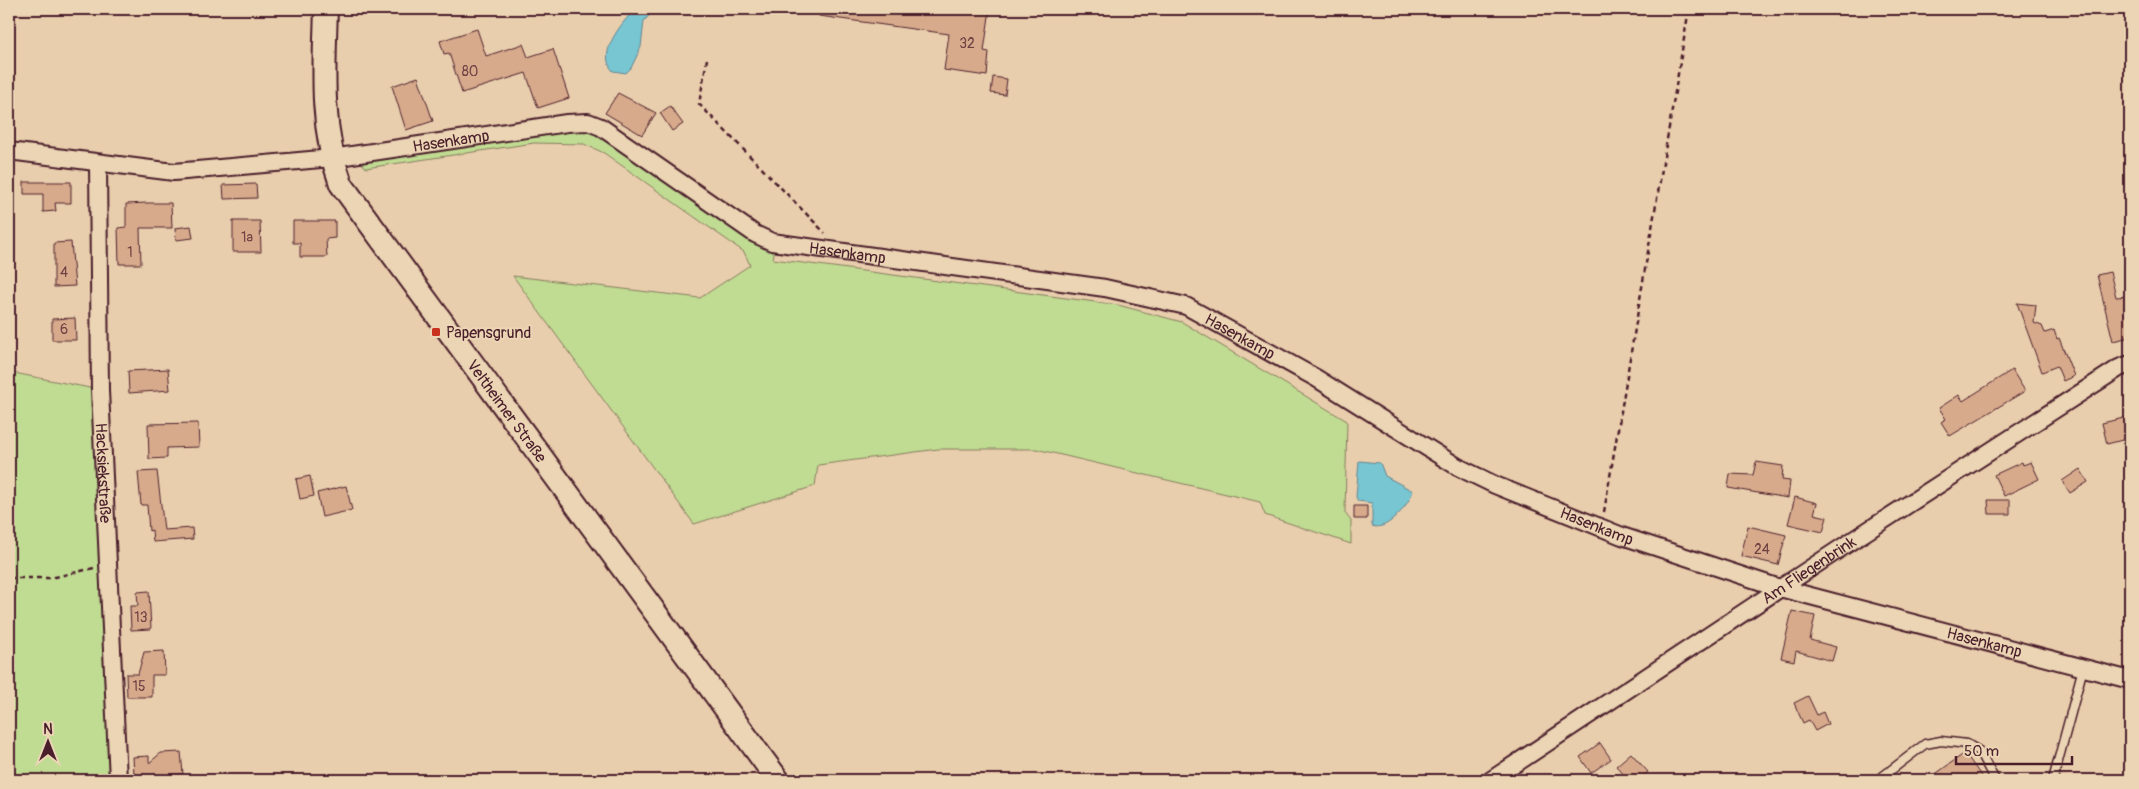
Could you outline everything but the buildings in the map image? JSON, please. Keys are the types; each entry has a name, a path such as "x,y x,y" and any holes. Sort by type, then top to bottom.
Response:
{"main road":[{"name":"Veltheimer Straße","path":"326,9 325,122 332,158 341,184 778,780"}],"street":[{"name":"Hasenkamp","path":"332,158 567,123 588,122 601,127 755,234 772,242 1105,288 1186,306 1316,378 1458,466 1495,485 1604,528 1780,588 2130,680"},
{"path":"9,151 98,164 174,172 332,158"},
{"name":"Hacksiekstraße","path":"98,164 100,390 118,780"},
{"name":"Am Fliegenbrink","path":"1491,780 1780,588 2120,368 2130,364"}],"lane":[{"path":"2053,780 2083,668"},
{"path":"1878,780 1925,744 1941,741 1967,744 1979,751 1995,780"}],"path":[{"path":"1604,528 1604,506 1689,9"},
{"path":"708,59 699,104 833,241 836,252"},
{"path":"9,578 51,578 95,568"}],"green space":[{"path":"587,128 613,140 775,248 773,259 1118,305 1182,322 1347,421 1345,513 1351,521 1351,544 1265,515 1260,502 1036,449 938,449 818,465 815,486 694,524 513,276 700,298 750,265 744,252 604,153 584,144 534,143 366,168 359,160"},
{"path":"9,372 95,389 113,780 9,780"}],"water":[{"path":"635,9 655,9 644,21 641,47 631,68 626,73 613,71 607,56 609,47 618,30"},
{"path":"1359,461 1380,463 1385,476 1413,491 1397,516 1385,525 1372,526 1372,503 1358,501 1356,497"}],"place":[{"name":"Papensgrund","path":"436,332"}]}
